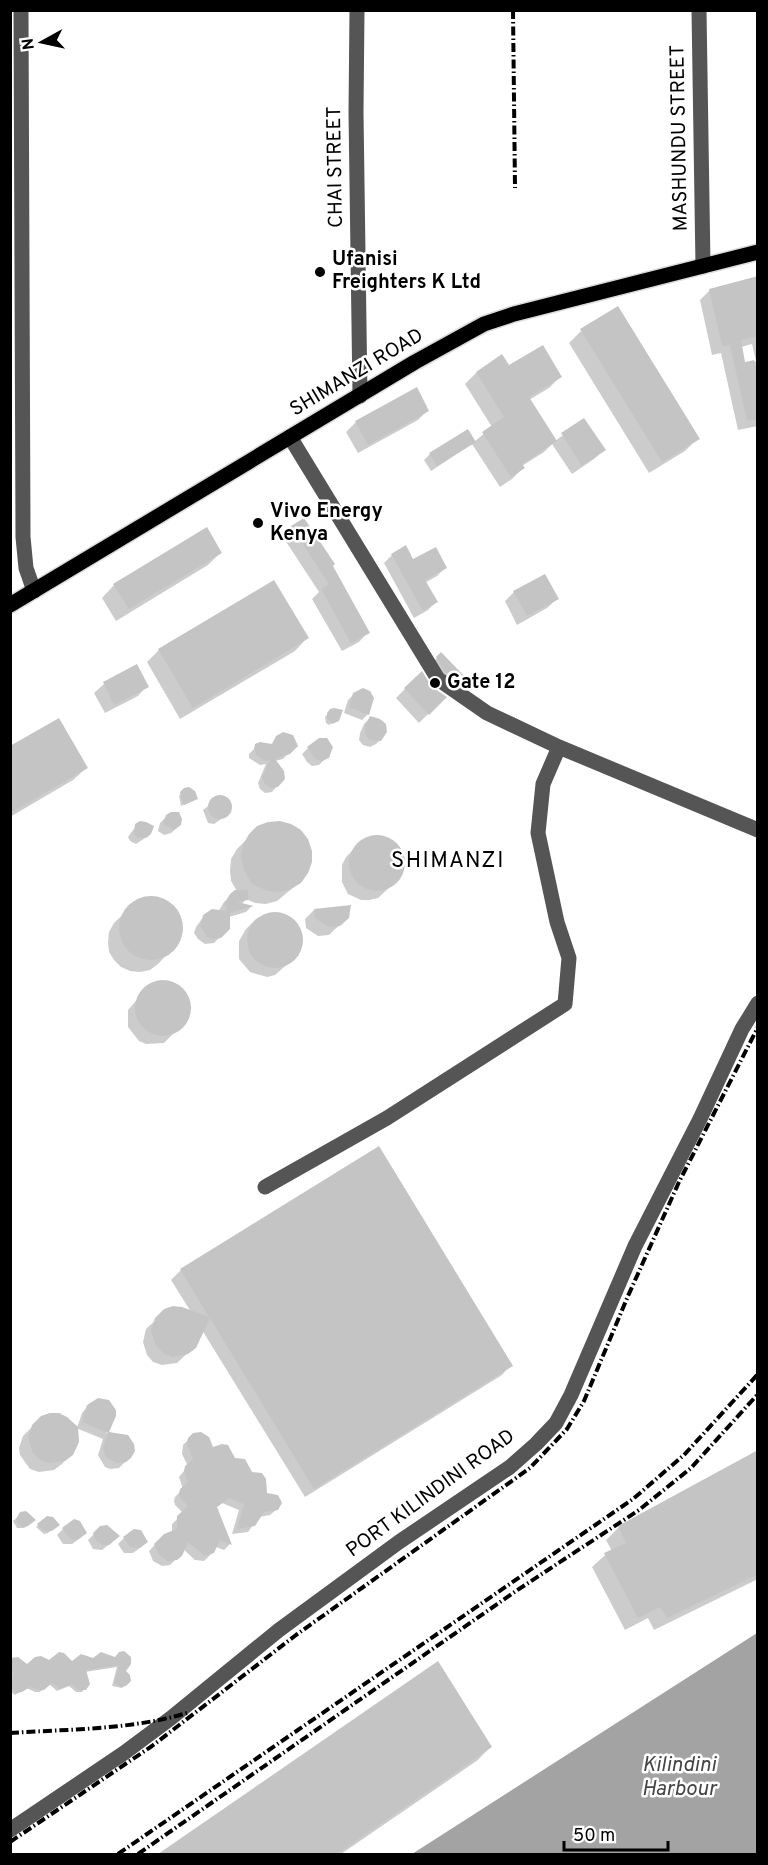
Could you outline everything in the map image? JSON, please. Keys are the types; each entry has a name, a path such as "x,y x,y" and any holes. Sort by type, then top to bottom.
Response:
{"main road":[{"name":"SHIMANZI ROAD","path":"10,605 484,324 563,300 758,252"}],"street":[{"path":"21,10 23,537 27,568 34,591"},
{"name":"CHAI STREET","path":"357,10 360,396"},
{"name":"MASHUNDU STREET","path":"699,10 703,266"},
{"path":"290,438 438,679 487,713 559,747 758,830"},
{"path":"265,1187 387,1118 565,1004 569,958 557,922 538,833 543,784 559,747"},
{"name":"PORT KILINDINI ROAD","path":"10,1830 124,1753 288,1623 399,1542 510,1467 555,1423 571,1395 635,1246 700,1119 742,1029 758,1003"}],"water":[{"name":"Kilindini Harbour","path":"757,1633 757,1854 412,1854"}],"building":[{"path":"758,276 758,336 741,340 745,362 754,360 758,376 758,419 747,421 730,345 722,346 709,289"},
{"path":"618,306 700,439 662,462 580,329"},
{"path":"543,345 562,377 529,397 557,441 522,464 525,468 511,477 482,432 504,417 476,372 502,354 509,365"},
{"path":"417,387 429,411 368,445 355,421"},
{"path":"584,418 606,450 582,466 561,433"},
{"path":"468,429 476,442 437,466 429,453"},
{"path":"304,518 335,564 333,566 370,633 351,643 321,589 329,584 291,526"},
{"path":"207,527 222,553 129,609 113,584"},
{"path":"406,545 413,559 436,547 447,568 425,580 438,602 423,611 391,554"},
{"path":"545,574 559,599 527,616 513,591"},
{"path":"274,580 309,638 193,708 158,649"},
{"path":"441,652 467,679 462,683 445,672 436,657"},
{"path":"137,664 149,687 114,705 103,682"},
{"path":"422,671 432,687 447,697 429,715 404,688"},
{"path":"363,688 370,691 374,698 369,715 349,707 353,693"},
{"path":"334,708 343,710 339,721 332,724 327,718 327,713"},
{"path":"370,716 386,724 387,732 381,741 369,740 365,734 365,726"},
{"path":"59,718 88,768 10,813 10,746"},
{"path":"283,732 293,735 298,746 290,754 275,759 284,771 285,779 278,787 271,788 265,784 262,777 270,760 266,761 257,756 254,749 255,744 260,742 272,744 276,736"},
{"path":"319,738 327,738 333,747 329,758 322,761 315,759 307,747"},
{"path":"189,787 195,791 198,799 184,805 180,792"},
{"path":"220,795 228,799 232,807 228,815 220,819 212,815 208,807 212,799"},
{"path":"179,812 182,819 181,825 174,830 163,824 166,815"},
{"path":"140,821 154,826 151,834 146,838 138,838 134,833 135,824"},
{"path":"280,821 301,830 308,839 312,851 312,862 301,883 280,892 268,891 252,884 243,868 241,856 243,845 257,826"},
{"path":"377,835 388,837 397,843 403,852 405,863 403,874 397,883 388,889 377,891 366,889 357,883 351,874 349,863 351,852 357,843 366,837"},
{"path":"235,890 248,890 248,900 237,902 254,906 230,913 230,929 221,938 207,937 200,926 203,915 212,909 226,911 227,904 223,906"},
{"path":"151,896 169,902 177,910 183,928 177,946 169,954 151,960 133,954 125,946 119,928 125,910 133,902"},
{"path":"351,905 349,918 340,926 328,927 315,918 314,909"},
{"path":"275,912 286,914 295,920 301,929 303,940 301,951 295,960 286,966 275,968 264,966 255,960 249,951 247,940 249,929 255,920 264,914"},
{"path":"163,980 174,982 183,988 189,997 191,1008 189,1019 183,1028 174,1034 163,1036 152,1034 143,1028 137,1019 135,1008 137,997 143,988 152,982"},
{"path":"379,1146 513,1366 314,1489 210,1318 196,1348 188,1354 172,1357 163,1353 156,1346 151,1331 155,1318 164,1309 173,1306 209,1317 180,1269"},
{"path":"98,1398 109,1400 116,1410 116,1416 109,1432 128,1435 134,1444 135,1451 126,1462 116,1463 106,1457 103,1448 108,1433 82,1422 87,1405"},
{"path":"59,1413 67,1417 78,1427 79,1442 73,1455 65,1461 49,1463 40,1460 33,1453 28,1438 32,1425 41,1416"},
{"path":"201,1432 209,1437 213,1447 228,1445 235,1458 245,1459 252,1472 262,1473 266,1479 267,1493 278,1495 282,1503 278,1510 264,1512 255,1526 237,1529 244,1504 229,1498 217,1507 232,1545 220,1540 214,1553 205,1556 188,1542 182,1556 177,1560 168,1561 159,1555 154,1544 164,1534 177,1529 177,1516 188,1506 179,1494 180,1489 188,1482 184,1471 185,1466 193,1459 187,1444 188,1438 193,1433"},
{"path":"758,1450 758,1574 667,1618 660,1607 638,1618 604,1553 626,1543 618,1526"},
{"path":"26,1511 36,1520 23,1527 16,1519 20,1512"},
{"path":"47,1516 53,1517 60,1525 52,1531 44,1531 37,1524"},
{"path":"74,1519 80,1521 87,1533 73,1540 62,1528"},
{"path":"107,1525 120,1536 109,1545 103,1545 96,1541 93,1533 100,1526"},
{"path":"134,1529 141,1530 148,1542 140,1548 130,1547 123,1537"},
{"path":"124,1651 131,1657 131,1664 126,1671 131,1681 126,1686 121,1687 114,1683 119,1665 86,1670 90,1684 86,1690 78,1690 72,1684 60,1689 52,1683 44,1690 30,1687 17,1693 11,1688 14,1673 10,1670 10,1658 18,1657 27,1664 35,1657 41,1656 49,1660 59,1652 64,1653 72,1661 81,1654 93,1658 101,1652 115,1657 119,1652"},
{"path":"438,1661 492,1747 337,1854 158,1854"}],"railway":[{"path":"513,10 515,188"},
{"path":"10,1842 152,1746 296,1635 530,1468 567,1429 584,1401 679,1182 758,1027"},
{"path":"118,1854 633,1499 684,1455 758,1374"},
{"path":"138,1854 516,1591 639,1510 691,1468 758,1394"},
{"path":"10,1733 122,1726 187,1713"}],"place":[{"name":"Ufanisi Freighters K Ltd","path":"320,272"},
{"name":"Vivo Energy Kenya","path":"258,523"},
{"name":"Gate 12","path":"435,683"}],"district":[{"name":"SHIMANZI","path":"448,861"}]}
